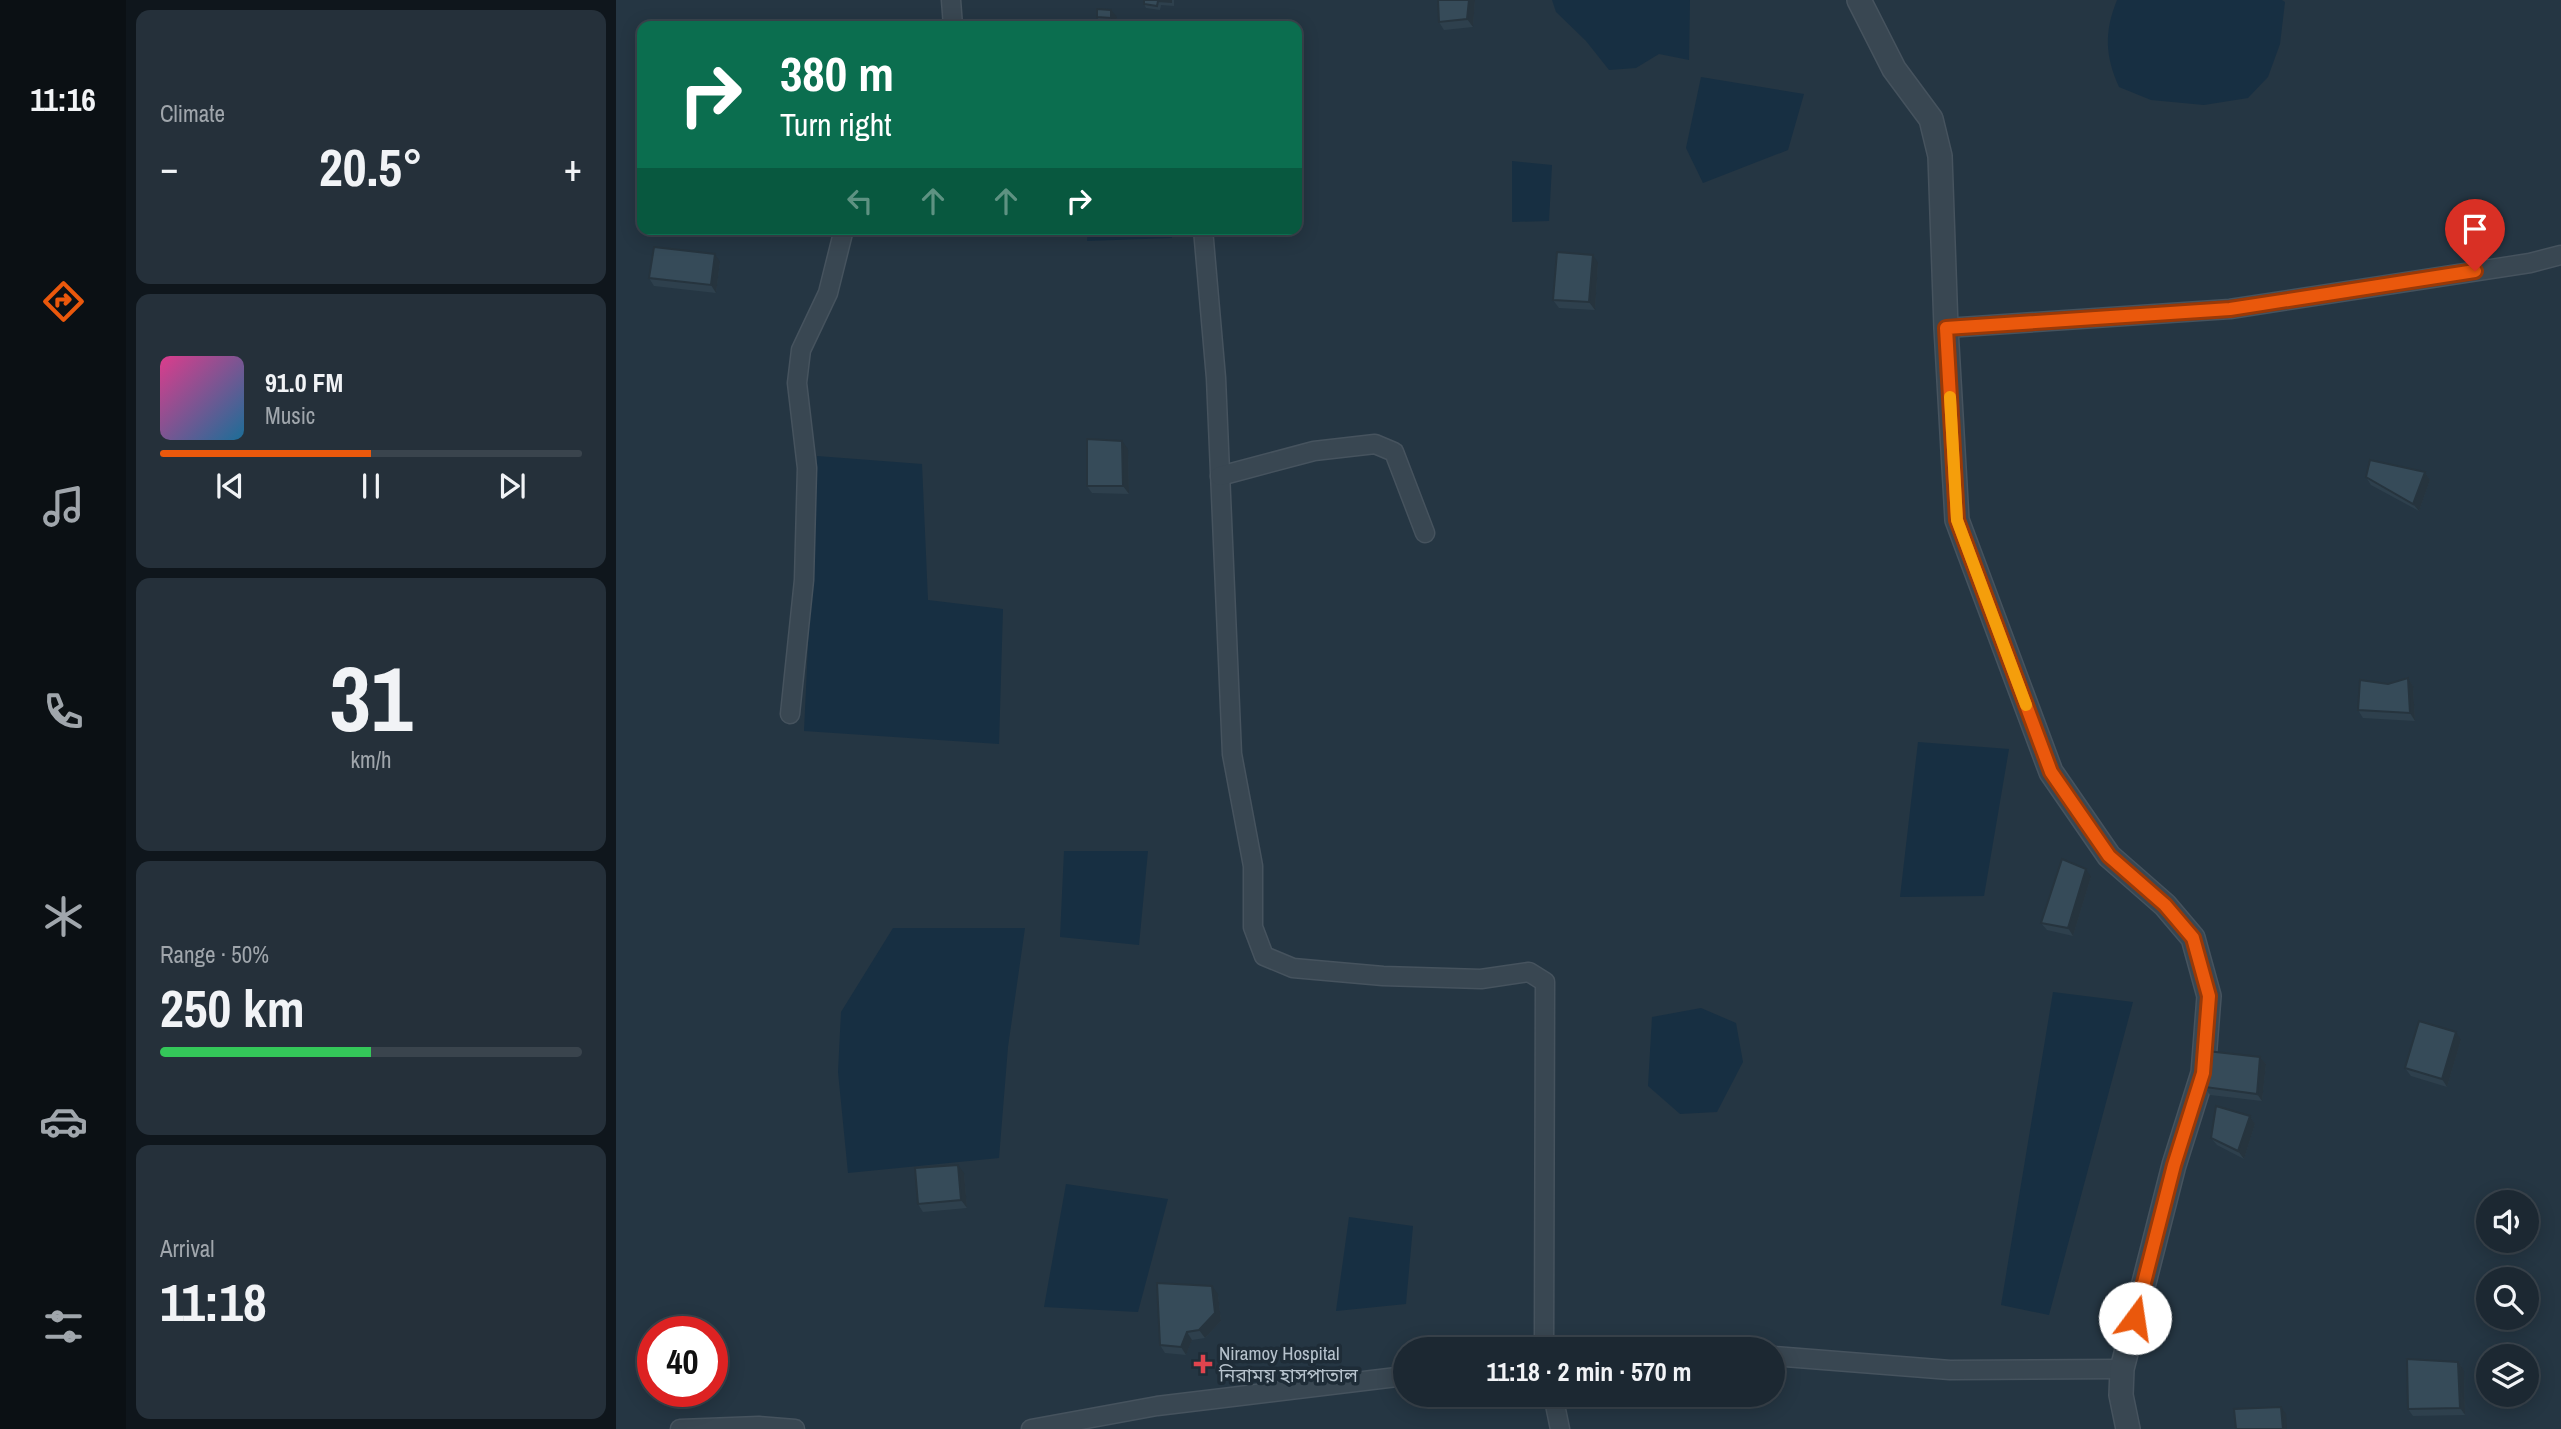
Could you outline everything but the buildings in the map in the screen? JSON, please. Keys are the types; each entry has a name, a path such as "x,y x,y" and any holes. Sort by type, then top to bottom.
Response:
{"street":[{"path":"951,0 953,21"},
{"path":"1859,0 1894,69 1931,119 1940,156 1957,520 2051,772 2109,856 2165,905 2193,938 2209,996 2203,1073 2174,1165 2122,1369 2121,1395 2128,1429"},
{"path":"790,714 804,580 807,468 797,383 801,350 828,293 843,235"},
{"path":"1204,235 1215,364 1232,754 1253,866 1253,927 1264,956 1293,968 1383,976 1481,979 1530,972 1545,982 1544,1337"},
{"path":"1946,328 2230,309 2530,263 2561,255"},
{"path":"1220,476 1314,451 1375,444 1394,452 1425,533"},
{"path":"1785,1357 1951,1370 2122,1369"},
{"path":"1031,1429 1157,1406 1393,1378"},
{"path":"1555,1407 1560,1429"},
{"path":"680,1429 759,1426 794,1429"}],"water":[{"path":"1552,0 1690,0 1689,60 1659,54 1636,68 1609,70 1586,41 1556,12"},
{"path":"2117,0 2282,0 2285,2 2280,44 2268,77 2248,98 2204,105 2151,100 2119,87 2111,65 2108,44 2110,23"},
{"path":"1701,77 1804,94 1788,150 1703,183 1686,148"},
{"path":"1512,161 1552,165 1549,221 1512,222"},
{"path":"1088,235 1172,235 1172,238 1087,241"},
{"path":"817,456 922,464 928,600 1003,609 999,744 804,731"},
{"path":"1918,742 2009,749 1984,896 1900,897"},
{"path":"1064,851 1148,851 1139,945 1060,937"},
{"path":"893,928 1025,928 1008,1047 999,1158 848,1173 838,1072 841,1012"},
{"path":"2053,992 2133,1002 2049,1315 2001,1305"},
{"path":"1701,1008 1736,1023 1743,1062 1717,1112 1680,1114 1648,1086 1652,1017"},
{"path":"1066,1184 1168,1199 1138,1312 1044,1307"},
{"path":"1349,1217 1413,1226 1406,1304 1336,1311"}],"slow traffic":[{"path":"1950,397 1957,520 2026,705"}],"place":[{"name":"Niramoy Hospital নিরাময় হাসপাতাল","path":"1203,1364"}],"route":[{"path":"2135,1318 2174,1165 2203,1073 2209,996 2193,938 2165,905 2109,856 2051,772 1957,520 1946,328 2230,309 2475,271"}]}
